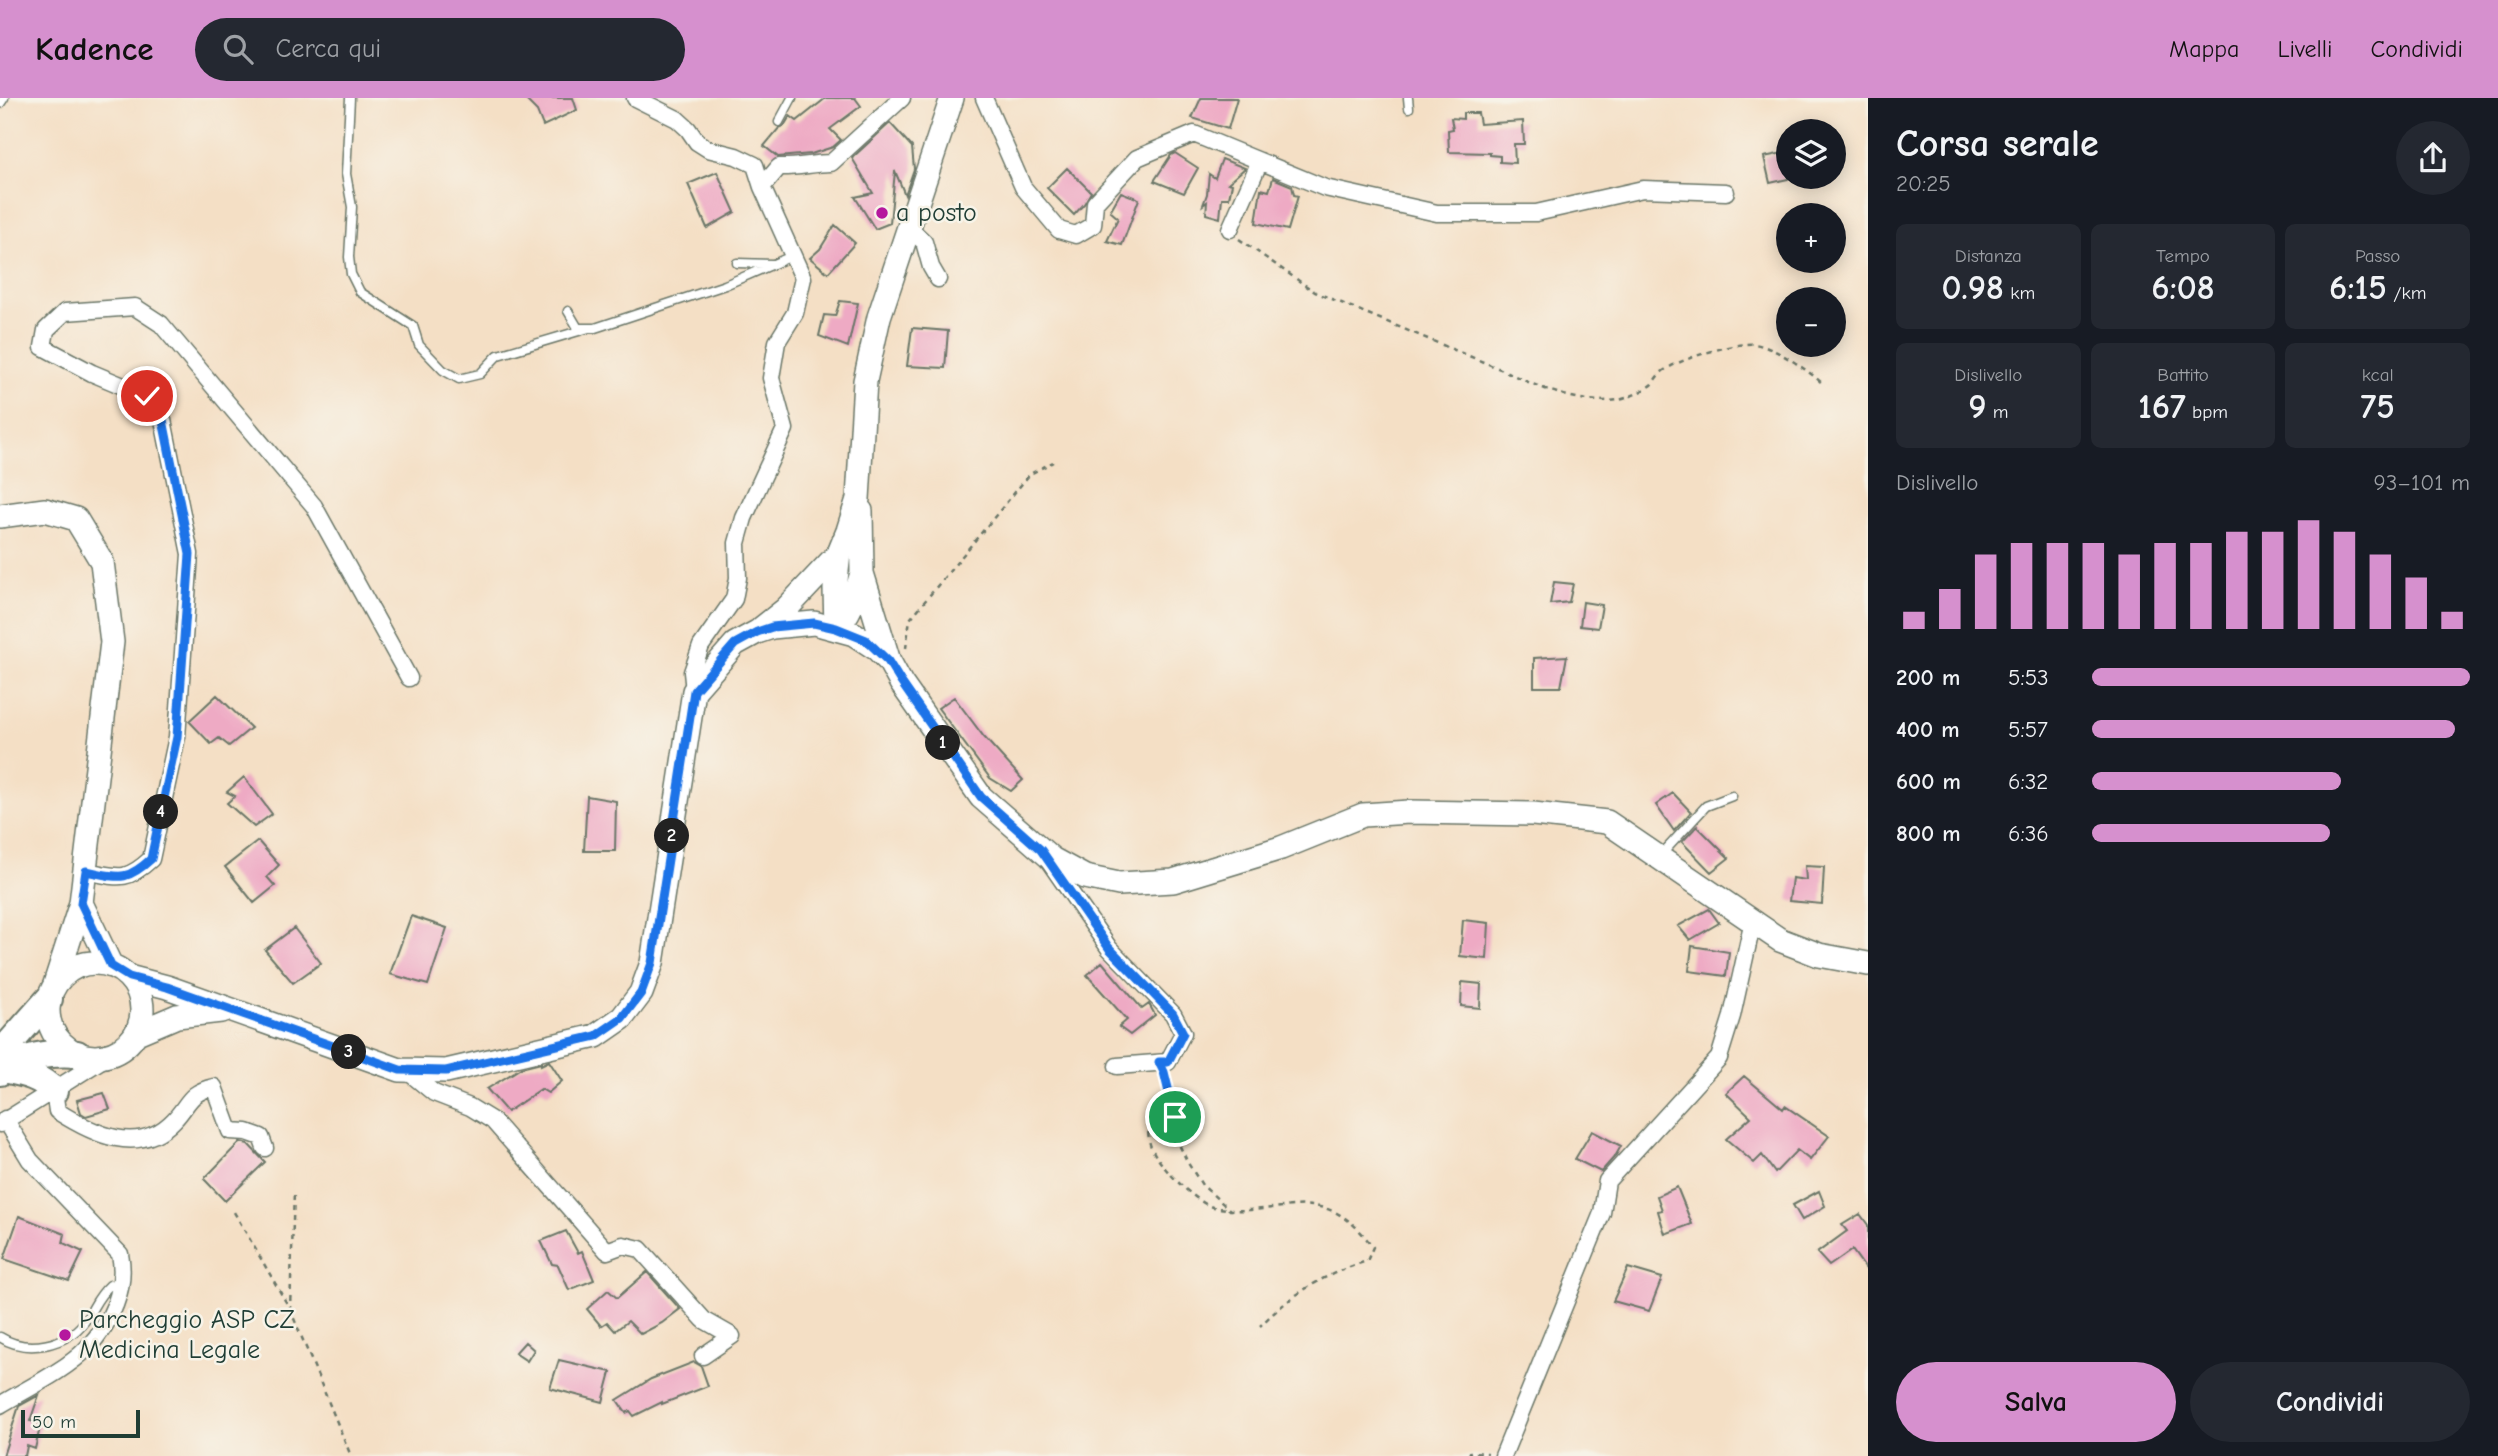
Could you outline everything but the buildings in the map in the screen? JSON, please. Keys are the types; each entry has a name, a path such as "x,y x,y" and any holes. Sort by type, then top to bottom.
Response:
{"highway":[{"path":"1,1065 52,991"},
{"path":"1,1065 35,1056 77,1054"},
{"path":"1,1065 46,1083 54,1091"}],"main road":[{"path":"836,628 835,589 839,553 858,499 865,381 879,317 951,98"},
{"path":"836,628 849,611 862,573 863,518 858,499"},
{"path":"0,516 44,510 76,519 102,562 111,642 86,871 81,903 52,991 47,1015 52,1031 65,1047 77,1054 95,1058 108,1056 129,1043 142,1018 142,1004 137,989 120,972 81,903"},
{"path":"52,991 66,972 80,965 96,963 406,1070 446,1071 596,1036 629,1010 641,993 652,963 694,691 735,644 757,632 786,609 839,553"},
{"path":"862,573 897,655 901,682 981,797 1052,859 1085,877 1119,884 1173,881 1270,852 1363,815 1409,812 1534,814 1607,821 1780,940 1819,955 1868,964"},
{"path":"757,632 794,624 814,623 836,628 897,655"},
{"path":"137,1032 177,1016 229,1010"}],"street":[{"path":"635,98 677,119 697,142 708,149 736,156 755,166 803,278 795,313 777,342 771,377 785,429 744,518 737,543 738,578 734,599 701,646 692,673 694,691"},
{"path":"762,187 779,167 795,168 809,163 831,163 902,98"},
{"path":"984,98 1023,187 1059,230 1076,235 1093,225 1095,203 1137,158 1194,134 1325,188 1437,214 1536,213 1643,188 1726,192"},
{"path":"1230,229 1260,161"},
{"path":"908,228 924,242 937,279"},
{"path":"86,871 121,878 137,872 151,859 177,737 190,554 163,420 147,396 92,373 43,347 46,330 65,312 135,307 161,324 314,506 410,678"},
{"path":"1041,850 1109,948 1173,1014 1183,1033 1168,1062 1117,1066"},
{"path":"1503,1456 1602,1213 1607,1181 1719,1058 1732,1016 1753,921"},
{"path":"0,1405 86,1349 111,1315 123,1273 120,1254 30,1160 3,1121 108,1056"},
{"path":"406,1070 434,1093 470,1107 493,1121 607,1251 623,1245 640,1249 704,1320 732,1336 703,1356"},
{"path":"54,1091 57,1111 85,1129 137,1141 157,1135 175,1119 199,1090 214,1087 230,1131 247,1132 261,1137 265,1148"}],"lane":[{"path":"0,104 4,98"},
{"path":"350,98 346,150 346,174 352,206 349,257 351,274 360,292 413,326 419,345 443,370 459,379 480,374 498,355 589,328"},
{"path":"779,122 792,98"},
{"path":"1408,98 1409,108"},
{"path":"568,311 578,328 595,328 671,304 792,256"},
{"path":"737,263 775,264"},
{"path":"1660,856 1706,806 1731,796"},
{"path":"0,1337 36,1347 59,1342 84,1323 98,1296 110,1285 120,1289"}],"path":[{"path":"1230,229 1240,240 1315,292 1560,394 1620,400 1650,386 1663,370 1706,351 1754,344 1781,355 1823,384"},
{"path":"897,655 910,619 1030,474 1053,462"},
{"path":"1159,1062 1175,1117 1176,1138 1202,1185 1230,1210"},
{"path":"1148,1122 1150,1146 1158,1160 1192,1194 1209,1206 1230,1210 1303,1203 1321,1206 1345,1218 1373,1247 1367,1261 1321,1278 1278,1308 1260,1326"},
{"path":"290,1310 294,1192"},
{"path":"234,1212 290,1310 351,1456"},
{"path":"1469,1456 1470,1452 1485,1452 1498,1456"}],"place":[{"name":"a posto","path":"882,213"},
{"name":"Parcheggio ASP CZ Medicina Legale","path":"65,1335"}],"route":[{"path":"147,396 163,420 190,554 177,737 151,859 137,872 121,878 86,871 81,903 111,966 129,977 167,987 400,1070 446,1071 596,1036 622,1018 641,993 652,963 694,691 735,644 772,627 814,623 854,634 877,649 888,661 981,797 1041,850 1109,948 1173,1014 1183,1033 1168,1062 1159,1062 1175,1117"}]}
